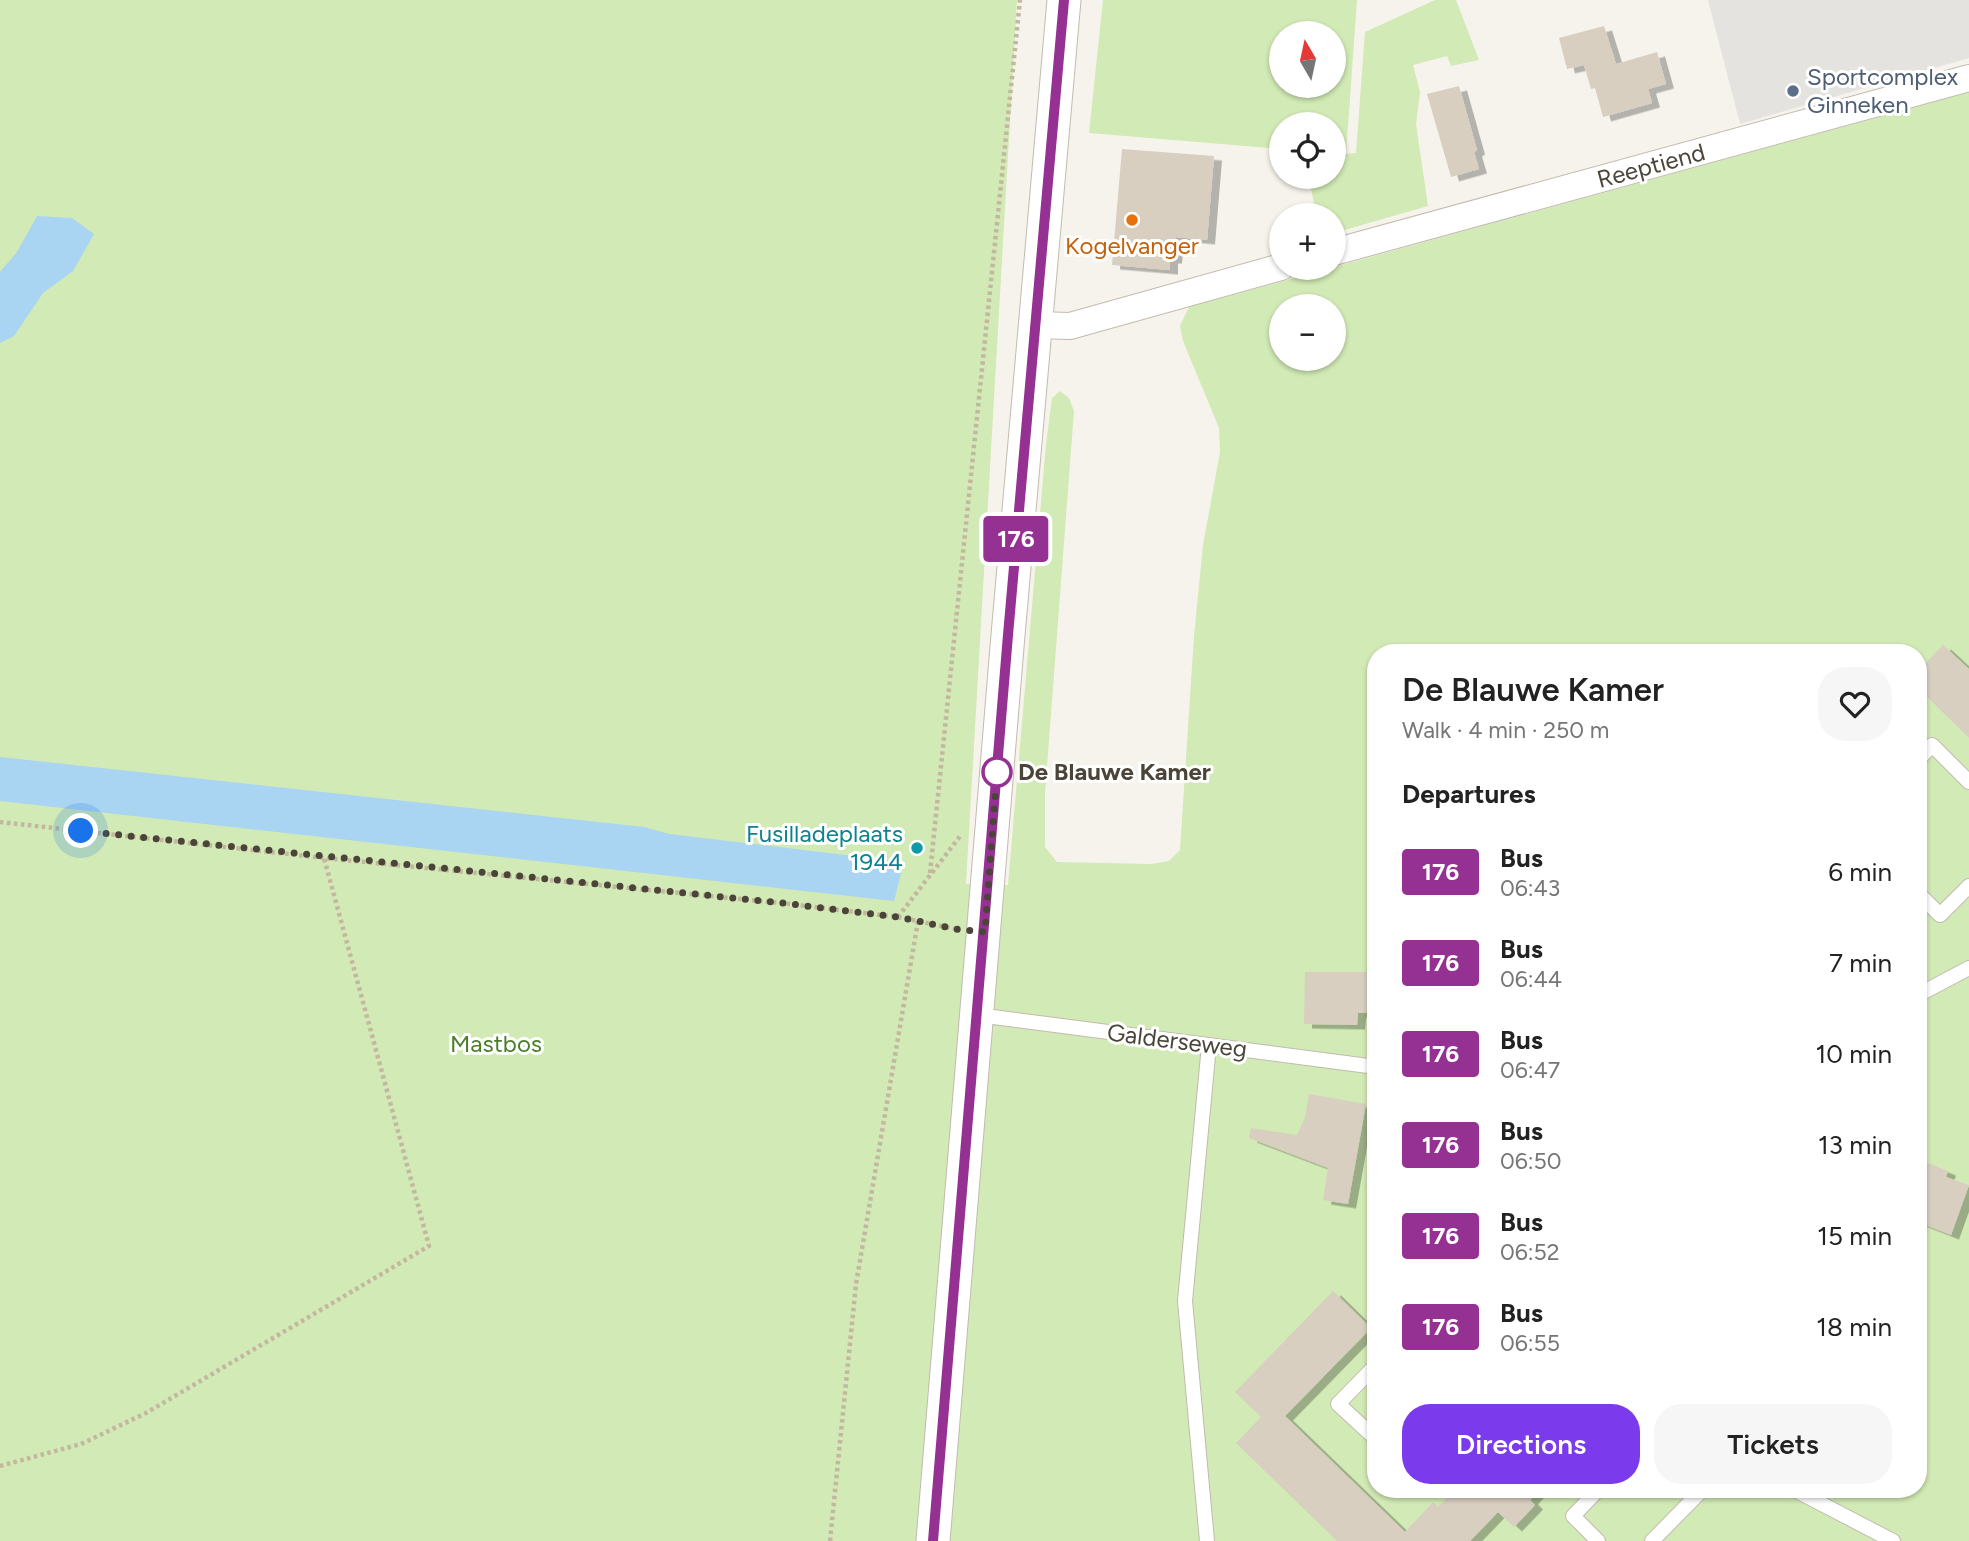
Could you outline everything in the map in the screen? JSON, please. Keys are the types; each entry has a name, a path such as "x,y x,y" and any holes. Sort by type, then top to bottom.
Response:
{"street":[{"path":"933,1541 1064,0"},
{"name":"Reeptiend","path":"1346,250 1969,78"},
{"path":"1035,325 1070,326 1269,270"}],"lane":[{"path":"1927,750 1932,745 1969,782"},
{"path":"1927,902 1940,915 1969,886"},
{"path":"1927,990 1969,968"},
{"name":"Galderseweg","path":"978,1015 1367,1066"},
{"path":"1207,1541 1185,1301 1209,1045"},
{"path":"1367,1374 1338,1404 1367,1431"},
{"path":"1590,1498 1573,1516 1598,1541"},
{"path":"1652,1541 1694,1498"},
{"path":"1810,1498 1894,1541"}],"path":[{"path":"929,876 1020,0"},
{"path":"0,822 324,858 782,903 898,917 985,932"},
{"path":"898,917 961,835"},
{"path":"0,1466 81,1444 146,1413 429,1246 324,858"},
{"path":"830,1541 856,1284 918,921"}],"green space":[{"name":"Mastbos","path":"0,0 1017,0 966,884 1008,885 1046,444 1052,398 1060,391 1069,398 1074,411 1045,793 1045,847 1057,862 1151,864 1169,861 1180,850 1194,636 1203,545 1220,452 1219,428 1183,341 1180,326 1189,307 1287,280 1346,280 1346,264 1969,92 1969,1541 0,1541"},
{"path":"1103,0 1357,0 1346,154 1346,112 1269,112 1269,148 1089,133"},
{"path":"1435,0 1456,0 1479,60 1451,66 1447,56 1413,65 1420,92 1416,124 1428,206 1346,230 1346,203 1314,203 1311,189 1346,189 1346,154 1356,153 1365,32"}],"shaded area":[{"name":"Sportcomplex Ginneken","path":"1708,0 1969,0 1969,58 1740,124"}],"water":[{"path":"37,216 72,218 94,234 73,271 43,293 14,336 0,343 0,272 17,252"},
{"path":"0,757 644,827 669,834 904,862 894,901 0,801"}],"building":[{"path":"1604,26 1616,64 1657,52 1666,84 1648,89 1652,103 1603,117 1595,88 1591,89 1584,65 1567,69 1559,38"},
{"path":"1459,86 1477,150 1474,152 1479,169 1451,177 1427,94"},
{"path":"1122,149 1214,156 1207,240 1176,237 1170,270 1112,265"},
{"path":"1943,645 1969,669 1969,738 1927,697 1927,662"},
{"path":"1305,972 1367,972 1367,1013 1358,1013 1357,1025 1304,1024"},
{"path":"1309,1094 1366,1104 1348,1204 1323,1200 1328,1168 1249,1138 1251,1128 1297,1135 1305,1117"},
{"path":"1927,1163 1948,1171 1946,1177 1969,1185 1951,1235 1927,1226"},
{"path":"1333,1291 1367,1324 1367,1332 1285,1416 1405,1532 1433,1502 1438,1507 1446,1498 1532,1498 1530,1500 1535,1505 1514,1527 1498,1512 1470,1541 1337,1541 1236,1443 1261,1417 1235,1392"}],"bus line":[{"name":"176","path":"933,1541 1064,0"}],"place":[{"name":"Sportcomplex Ginneken","path":"1793,91"},
{"name":"Kogelvanger","path":"1132,220"},
{"name":"De Blauwe Kamer","path":"997,772"},
{"name":"Fusilladeplaats 1944","path":"917,848"}],"route":[{"path":"81,831 782,903 898,917 985,932 997,772"}]}
